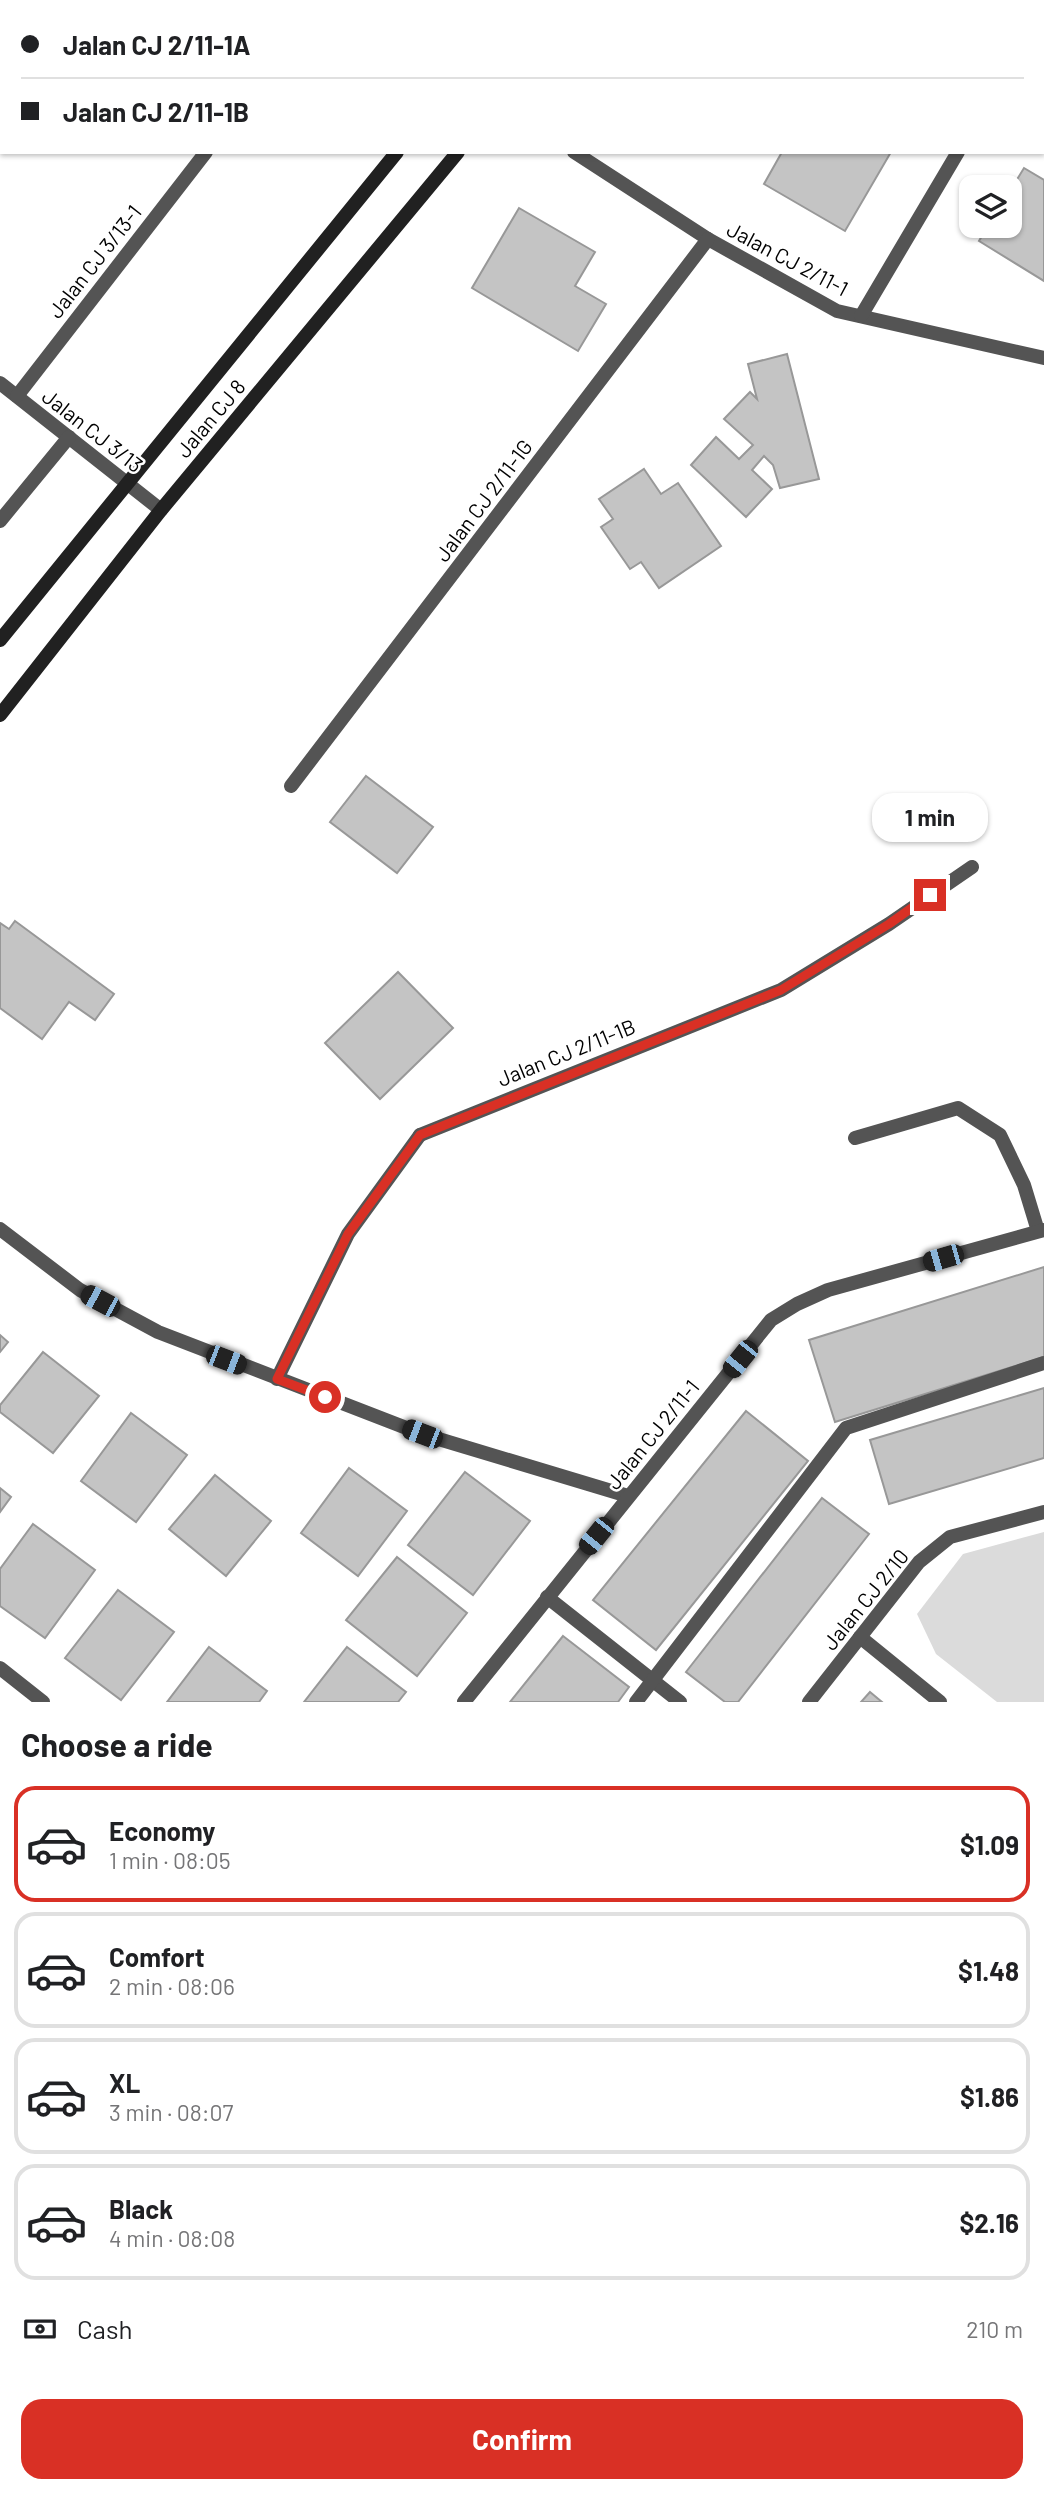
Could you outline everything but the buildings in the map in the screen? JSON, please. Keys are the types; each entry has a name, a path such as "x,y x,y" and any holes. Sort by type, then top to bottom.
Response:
{"street":[{"name":"Jalan CJ 3/13-1","path":"17,396 204,154"},
{"name":"Jalan CJ 8","path":"0,640 395,154"},
{"name":"Jalan CJ 8","path":"0,715 161,510 456,154"},
{"path":"861,316 957,154"},
{"name":"Jalan CJ 2/11-1","path":"584,155 708,239 837,311 1044,358"},
{"name":"Jalan CJ 2/11-1G","path":"291,786 708,239"},
{"name":"Jalan CJ 3/13","path":"0,383 161,510"},
{"path":"0,521 69,438"},
{"name":"Jalan CJ 2/11-1B","path":"277,1379 348,1234 420,1135 781,990 889,924 972,867"},
{"path":"855,1138 958,1108 1000,1135 1024,1185 1041,1230"},
{"path":"0,1229 91,1296 158,1332 422,1434 628,1496"},
{"name":"Jalan CJ 2/11-1","path":"464,1702 771,1320 828,1290 1041,1230"},
{"path":"636,1702 846,1428 1044,1363"},
{"name":"Jalan CJ 2/10","path":"809,1702 919,1562 950,1537 1044,1512"},
{"path":"547,1597 680,1702"},
{"path":"860,1637 940,1702"},
{"path":"0,1668 43,1702"}],"shaded area":[{"path":"1044,1532 1044,1702 997,1702 936,1654 917,1614 963,1554"}],"route":[{"path":"325,1397 277,1379 348,1234 420,1135 454,1119 781,990 889,924 930,895"}]}
